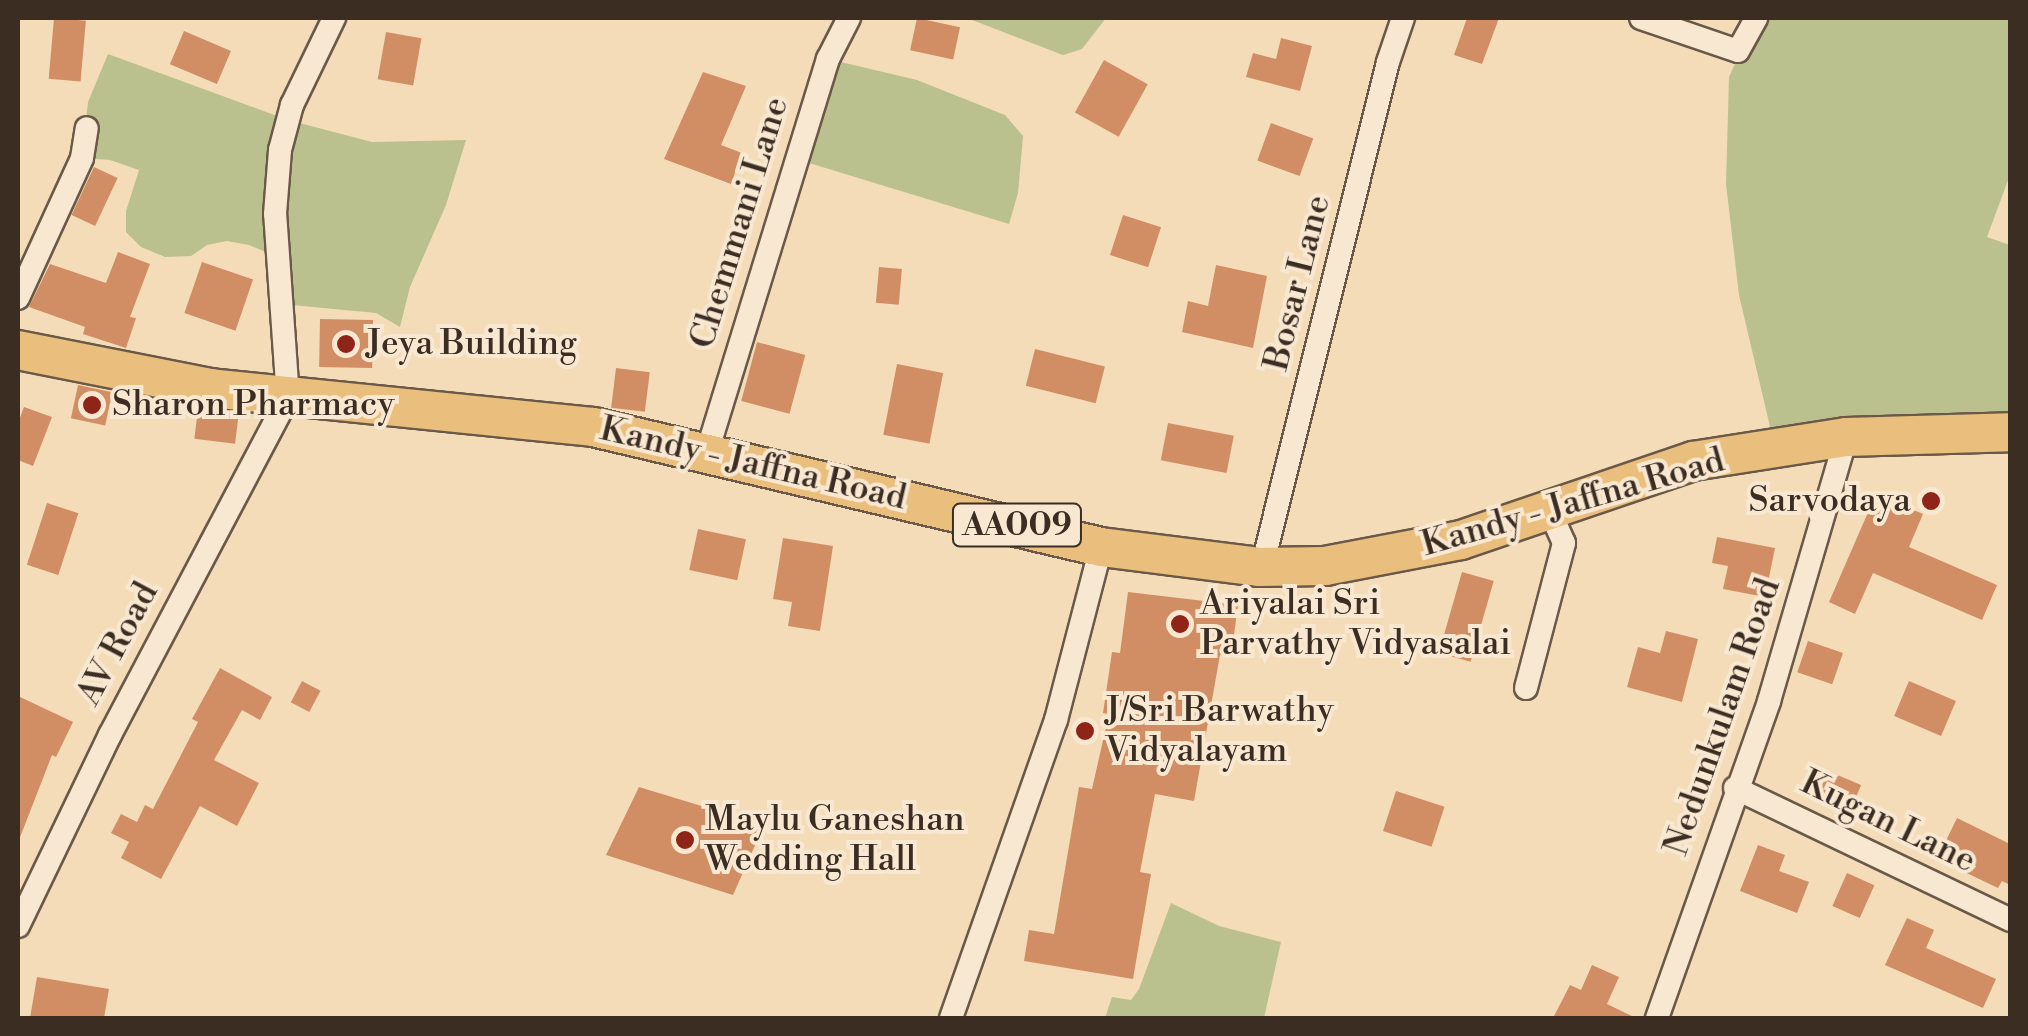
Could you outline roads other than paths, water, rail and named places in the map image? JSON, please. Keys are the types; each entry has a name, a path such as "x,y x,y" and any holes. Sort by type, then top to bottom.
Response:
{"highway":[{"name":"Kandy - Jaffna Road","path":"18,350 184,384 288,398 466,411 593,427 1102,548 1262,567 1324,566 1461,540 1693,461 1846,436 2010,432"}],"street":[{"path":"288,398 275,214 280,150 292,105 334,18"},
{"name":"Chemmani Lane","path":"707,452 828,59 849,18"},
{"name":"Bosar Lane","path":"1262,567 1388,62 1403,18"},
{"path":"1641,18 1738,50 1756,18"},
{"path":"18,298 82,158 88,128"},
{"name":"AV Road","path":"18,926 110,735 288,398"},
{"name":"Nedunkulam Road","path":"1656,1018 1811,569 1846,436"},
{"path":"1526,688 1564,542 1550,512"},
{"path":"951,1018 1056,720 1102,548"},
{"name":"Kugan Lane","path":"1735,788 2010,920"}],"place":[{"name":"Jeya Building","path":"346,344"},
{"name":"Sharon Pharmacy","path":"92,405"},
{"name":"Sarvodaya","path":"1931,501"},
{"name":"Ariyalai Sri Parvathy Vidyasalai","path":"1180,624"},
{"name":"J/Sri Barwathy Vidyalayam","path":"1085,731"},
{"name":"Maylu Ganeshan Wedding Hall","path":"685,840"}]}
